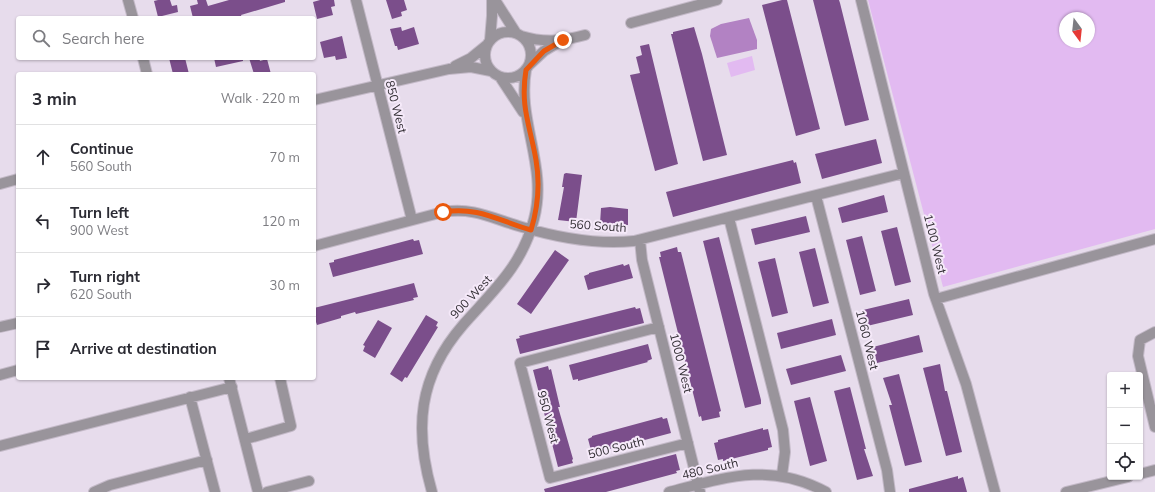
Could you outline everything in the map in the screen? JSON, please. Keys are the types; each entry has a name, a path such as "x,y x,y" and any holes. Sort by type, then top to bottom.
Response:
{"street":[{"path":"128,0 132,16"},
{"name":"850 West","path":"356,0 412,220"},
{"path":"491,71 486,61 492,16 492,0"},
{"path":"495,0 530,49 531,54 527,67"},
{"path":"630,23 716,0"},
{"name":"1100 West","path":"861,0 936,299 966,384 995,492"},
{"path":"449,69 471,58 494,36 505,32 538,40 563,40 586,34"},
{"path":"316,100 449,69 471,67 491,71 500,77 517,76 544,51 563,40"},
{"path":"144,60 146,72"},
{"name":"900 West","path":"432,492 424,460 421,427 425,397 433,372 453,337 512,271 526,245 536,211 538,174 526,119 523,94 527,67"},
{"name":"900 West","path":"500,77 514,96 526,119"},
{"name":"560 South","path":"316,245 443,212 469,210 488,214 531,230 565,238 608,243 640,240 904,173"},
{"path":"0,184 16,180"},
{"name":"1060 West","path":"816,196 888,470 890,492"},
{"path":"729,218 783,430 785,452 782,475"},
{"path":"936,299 1155,238"},
{"name":"1000 West","path":"640,240 642,260 699,488"},
{"path":"0,327 16,323"},
{"name":"950 West","path":"550,478 520,363 659,327"},
{"path":"1155,332 1140,340 1138,356 1155,427"},
{"path":"0,375 16,371"},
{"path":"246,439 291,426 280,380"},
{"path":"0,446 190,397 230,382 246,439 258,492"},
{"path":"190,397 215,492"},
{"name":"500 South","path":"550,478 688,443"},
{"path":"94,492 110,485 207,460"},
{"path":"1143,473 1155,470"},
{"name":"480 South","path":"669,492 699,488 744,474 782,475 807,483 826,492"},
{"path":"1066,492 1116,480"},
{"path":"267,492 309,481"}],"shaded area":[{"path":"868,0 1155,0 1155,229 943,287"},
{"path":"749,18 757,40 757,49 717,58 710,36 711,29 721,24"},
{"path":"752,56 755,70 731,77 727,63"}],"building":[{"path":"170,0 172,6 177,5 178,12 158,16 154,1"},
{"path":"197,0 206,0 208,6 229,0 285,0 285,2 241,16 192,16 190,6 198,4"},
{"path":"320,0 334,0 335,6 331,7 333,15 317,19 313,2"},
{"path":"386,0 404,0 407,10 401,12 402,16 392,19"},
{"path":"787,0 820,129 796,136 762,5"},
{"path":"813,0 839,0 869,120 845,126"},
{"path":"401,27 402,31 414,27 419,44 398,50 397,46 395,46 390,29"},
{"path":"694,27 727,155 703,161 671,34 673,34 673,32"},
{"path":"342,36 347,58 336,60 335,56 324,58 320,42"},
{"path":"649,44 678,164 655,171 630,75 640,73 636,57 642,55 640,46"},
{"path":"170,60 186,60 188,72 172,72"},
{"path":"214,60 243,60 243,61 216,67"},
{"path":"250,60 267,60 270,72 253,72"},
{"path":"876,139 882,163 822,179 815,154"},
{"path":"793,160 794,163 796,162 801,183 673,217 666,192"},
{"path":"564,174 582,175 576,222 558,220 564,187 562,187"},
{"path":"884,195 888,212 842,223 838,208"},
{"path":"610,207 628,209 628,225 600,224 601,208"},
{"path":"806,216 810,232 755,245 751,229"},
{"path":"897,227 911,282 895,286 881,231"},
{"path":"862,236 876,291 860,295 846,240"},
{"path":"719,237 761,400 761,404 745,408 703,241"},
{"path":"413,239 414,241 419,240 423,254 333,277 329,263 334,262 334,260"},
{"path":"677,247 678,252 681,252 721,411 719,412 720,417 702,421 701,416 699,417 659,257 661,257 660,252"},
{"path":"815,248 829,303 813,307 799,252"},
{"path":"555,250 569,260 531,314 517,304"},
{"path":"775,258 788,313 772,317 758,262"},
{"path":"623,264 624,266 629,264 633,278 588,290 584,276 589,273"},
{"path":"414,283 418,297 413,298 414,300 356,314 355,312 317,325 316,308"},
{"path":"909,299 913,315 867,326 863,310"},
{"path":"635,307 636,309 640,308 644,323 520,354 516,339 520,338 519,336"},
{"path":"426,315 438,322 436,326 438,327 407,378 405,377 402,382 390,374"},
{"path":"832,319 836,335 781,349 777,333"},
{"path":"378,320 392,328 375,358 363,351 365,346 363,345"},
{"path":"919,335 923,352 877,363 873,347"},
{"path":"648,344 652,359 647,361 648,362 578,381 578,379 573,380 569,365"},
{"path":"841,355 846,371 791,385 786,369"},
{"path":"940,364 945,391 947,391 962,452 946,456 923,368"},
{"path":"548,366 549,370 551,369 560,407 558,407 573,459 573,463 558,467 533,370"},
{"path":"899,374 922,462 905,466 889,405 892,405 883,378"},
{"path":"850,387 866,449 864,449 873,476 857,480 834,391"},
{"path":"810,397 827,461 810,466 794,401"},
{"path":"662,417 663,419 667,418 671,433 592,454 588,439 592,436"},
{"path":"763,428 763,430 768,429 772,447 768,448 768,450 723,461 723,459 718,460 714,443 718,442 718,440"},
{"path":"676,454 680,470 676,471 677,473 606,492 545,492 544,489"},
{"path":"958,476 958,479 963,477 967,492 909,492 909,489"}],"route":[{"path":"443,212 460,210 479,212 531,230 536,211 538,174 524,106 523,94 526,70 529,65 544,51 563,40"}]}
